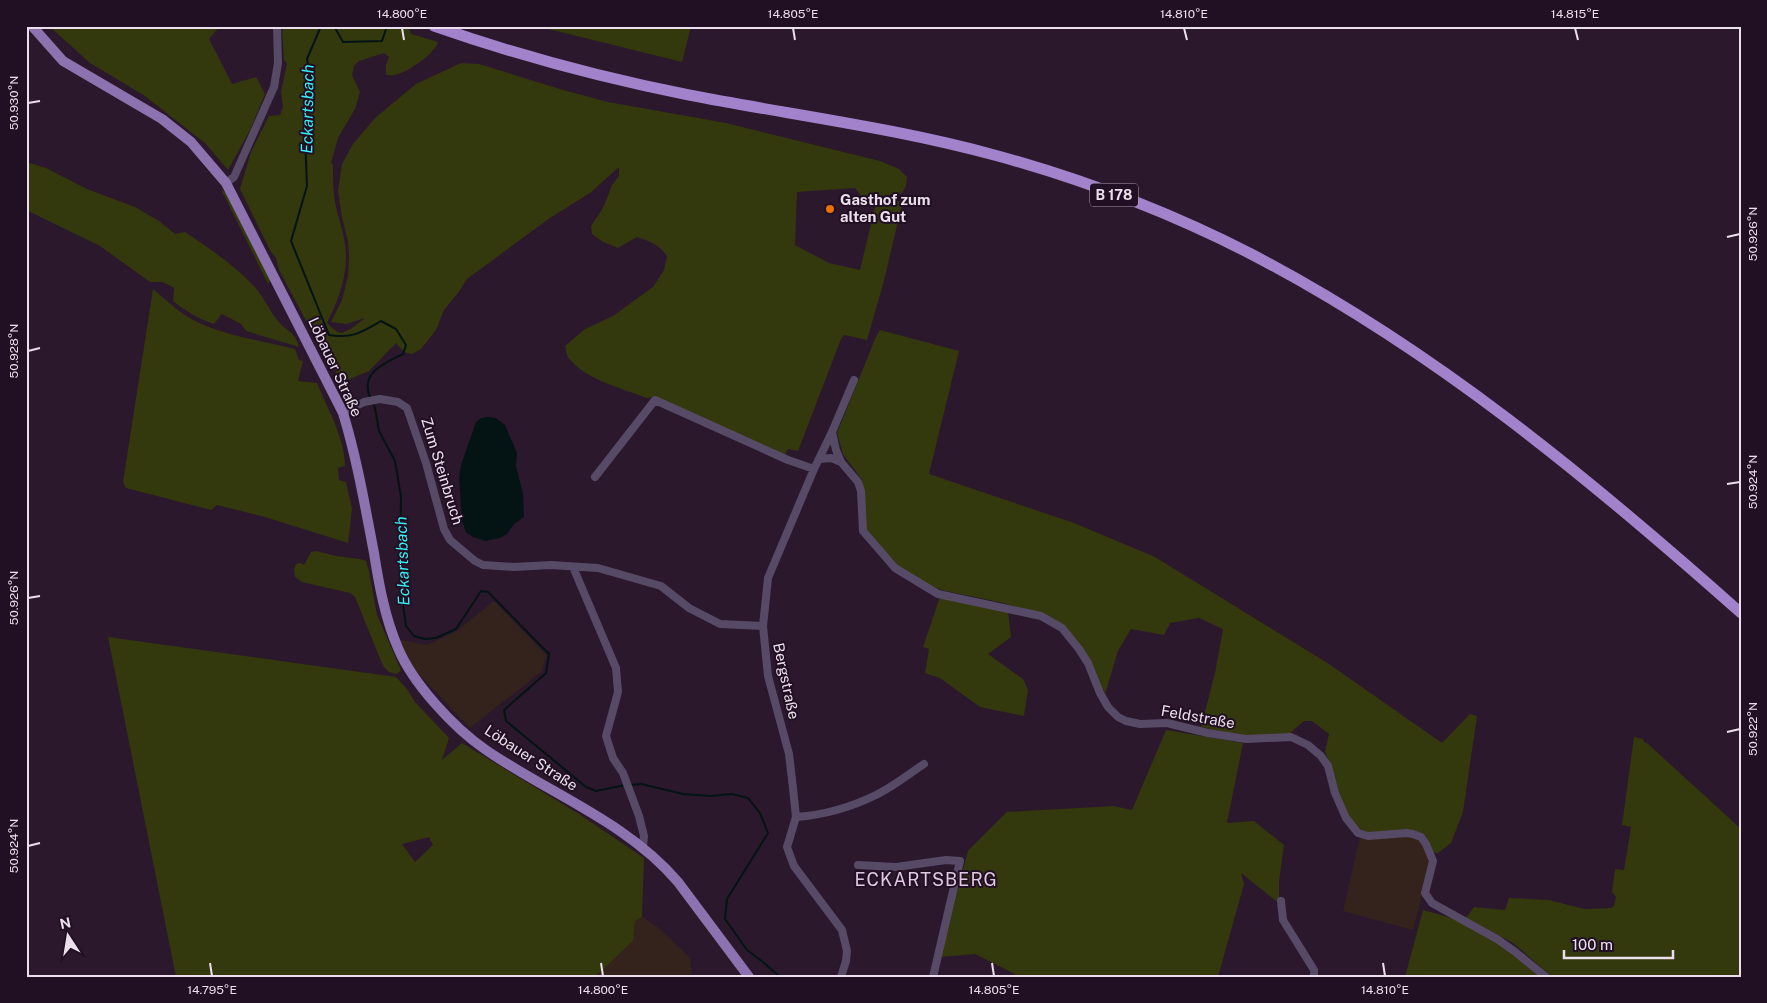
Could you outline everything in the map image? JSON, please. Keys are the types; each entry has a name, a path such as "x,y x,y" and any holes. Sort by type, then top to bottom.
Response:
{"highway":[{"name":"B 178","path":"434,26 522,55 626,81 890,132 996,156 1071,178 1202,230 1318,291 1406,345 1471,390 1543,445 1605,496 1741,613"}],"main road":[{"name":"Löbauer Straße","path":"32,26 63,61 162,119 191,142 227,187 343,413 353,444 386,612 398,649 406,665 423,689 443,711 485,749 643,847 678,882 749,977"}],"street":[{"path":"227,187 234,177 274,87 278,64 277,26"},
{"name":"Bergstraße","path":"841,977 847,951 842,930 794,866 787,847 796,817 789,754 768,676 763,626 768,578 854,380"},
{"name":"Zum Steinbruch","path":"343,413 364,402 380,399 398,402 407,408 426,463 444,529 450,540 475,562 483,565 551,565 598,568 661,586 689,608 720,624 763,626"},
{"path":"595,477 655,400 788,460 814,469"},
{"name":"Feldstraße","path":"832,432 841,462 858,482 861,491 863,531 894,568 938,594 1042,616 1062,628 1079,648 1088,663 1108,707 1118,717 1126,721 1140,724 1167,723 1208,733 1246,739 1291,737 1308,745 1321,756 1328,766 1336,793 1346,818 1352,827 1368,836 1407,833 1421,837 1433,861 1425,892 1432,903 1514,950 1546,977"},
{"path":"820,459 830,458 841,462"},
{"path":"573,566 616,668 618,692 606,736 613,758 625,777 630,791 642,828 643,847"},
{"path":"796,817 820,815 846,808 879,794 924,764"},
{"path":"858,865 896,867 946,860 960,861 933,977"},
{"path":"1281,901 1283,920 1314,970 1314,977"}],"shaded area":[{"path":"481,418 496,418 505,425 517,453 516,466 523,494 524,517 514,524 507,534 500,538 485,541 473,537 466,532 462,521 459,477 461,465 476,422"},
{"path":"494,601 546,655 542,671 470,728 412,667 400,640 427,645 457,631"},
{"path":"1406,835 1420,839 1431,861 1413,930 1343,911 1360,837"},
{"path":"642,917 659,928 690,958 692,974 670,977 595,977 633,941 635,920"}],"green space":[{"path":"49,26 220,26 209,39 232,84 256,77 265,94 250,130 228,170 206,144 145,96 90,63"},
{"path":"285,26 405,26 409,28 411,34 438,42 432,52 400,74 386,75 386,65 389,57 384,53 359,61 354,66 352,75 360,92 355,109 338,138 331,163 333,164 335,202 346,253 342,285 327,323 337,332 342,333 352,328 365,318 346,324 331,322 342,300 348,276 348,241 338,191 342,164 353,144 375,118 416,84 461,63 479,64 608,102 726,123 880,161 899,169 907,177 906,186 902,193 864,199 855,188 797,192 795,245 829,263 860,270 876,203 893,199 902,204 884,281 867,340 844,335 841,339 798,451 788,449 785,455 655,397 647,398 604,382 583,371 568,357 565,346 585,329 613,316 653,287 664,270 667,256 658,246 650,242 637,237 618,248 603,242 592,234 591,226 603,208 612,185 619,176 619,167 590,193 550,218 467,279 444,310 436,330 421,349 412,354 404,352 396,343 369,371 345,381 340,379 323,347 323,338 316,336 311,330 279,270 276,258 270,250 240,189 251,152 269,116 280,115 283,107 281,92 287,63 284,60 282,31"},
{"path":"536,26 691,26 682,62"},
{"path":"26,162 46,168 87,189 135,207 159,221 175,234 185,232 194,238 230,264 254,286 281,325 296,338 299,347 246,331 241,324 222,314 214,324 197,317 173,301 174,288 163,282 150,282 100,246 26,210"},
{"path":"221,189 226,193 270,280 268,284"},
{"path":"153,289 197,322 233,335 295,349 299,360 303,361 298,381 317,383 339,434 345,466 338,468 339,480 346,482 352,509 348,543 265,517 217,505 211,510 126,488 123,482"},
{"path":"880,330 959,351 929,474 1074,523 1155,557 1329,664 1442,743 1470,714 1477,716 1463,812 1451,843 1438,853 1433,852 1424,835 1416,831 1371,832 1363,831 1356,827 1351,821 1343,803 1325,752 1329,734 1312,721 1304,721 1289,734 1242,736 1201,727 1215,673 1223,629 1199,618 1170,623 1164,635 1131,629 1118,651 1105,694 1090,661 1064,627 1051,617 999,602 941,590 901,569 866,531 862,480 843,454 837,433"},
{"path":"316,551 366,561 377,615 401,670 397,674 389,672 383,666 355,597 350,593 302,582 295,577 294,569 296,564 304,565 311,552"},
{"path":"940,597 1008,611 1011,637 988,654 1023,679 1028,690 1024,716 980,707 940,678 925,673 929,649 923,647"},
{"path":"108,637 396,677 415,702 449,738 442,760 462,743 579,814 644,858 642,917 635,921 633,941 595,977 176,977","holes":["429,837 433,845 415,862 402,844"]},
{"path":"1166,730 1243,743 1227,823 1254,821 1284,845 1279,881 1279,901 1276,901 1241,873 1244,884 1218,977 1016,977 1015,974 975,954 939,957 968,851 1007,812 1114,806 1132,810"},
{"path":"1634,737 1643,739 1644,742 1741,829 1741,977 1552,977 1513,943 1466,918 1474,907 1505,910 1509,898 1549,900 1584,909 1611,908 1614,906 1616,897 1612,892 1615,869 1624,870 1631,827 1622,825"},
{"path":"1423,910 1449,918 1477,930 1499,944 1540,977 1405,977"}],"waterway":[{"name":"Eckartsbach","path":"321,26 307,59 311,84 304,112 307,186 291,241 329,335 351,335 381,321 396,329 406,345 403,354 382,365 371,376 368,382 371,399"},
{"name":"Eckartsbach","path":"334,26 343,42 382,41 387,26"},
{"name":"Eckartsbach","path":"373,403 379,431 395,461 401,497 400,584 406,626 414,636 425,639 436,638 456,629 481,591 488,592 549,654 546,673 504,710 506,721 586,787 596,791 625,785"},
{"name":"Eckartsbach","path":"629,785 641,784 683,794 710,796 732,794 748,798 760,813 768,833 727,899 725,919 747,950 780,977"}],"place":[{"name":"Gasthof zum alten Gut","path":"830,209"}],"district":[{"name":"ECKARTSBERG","path":"926,880"}]}
